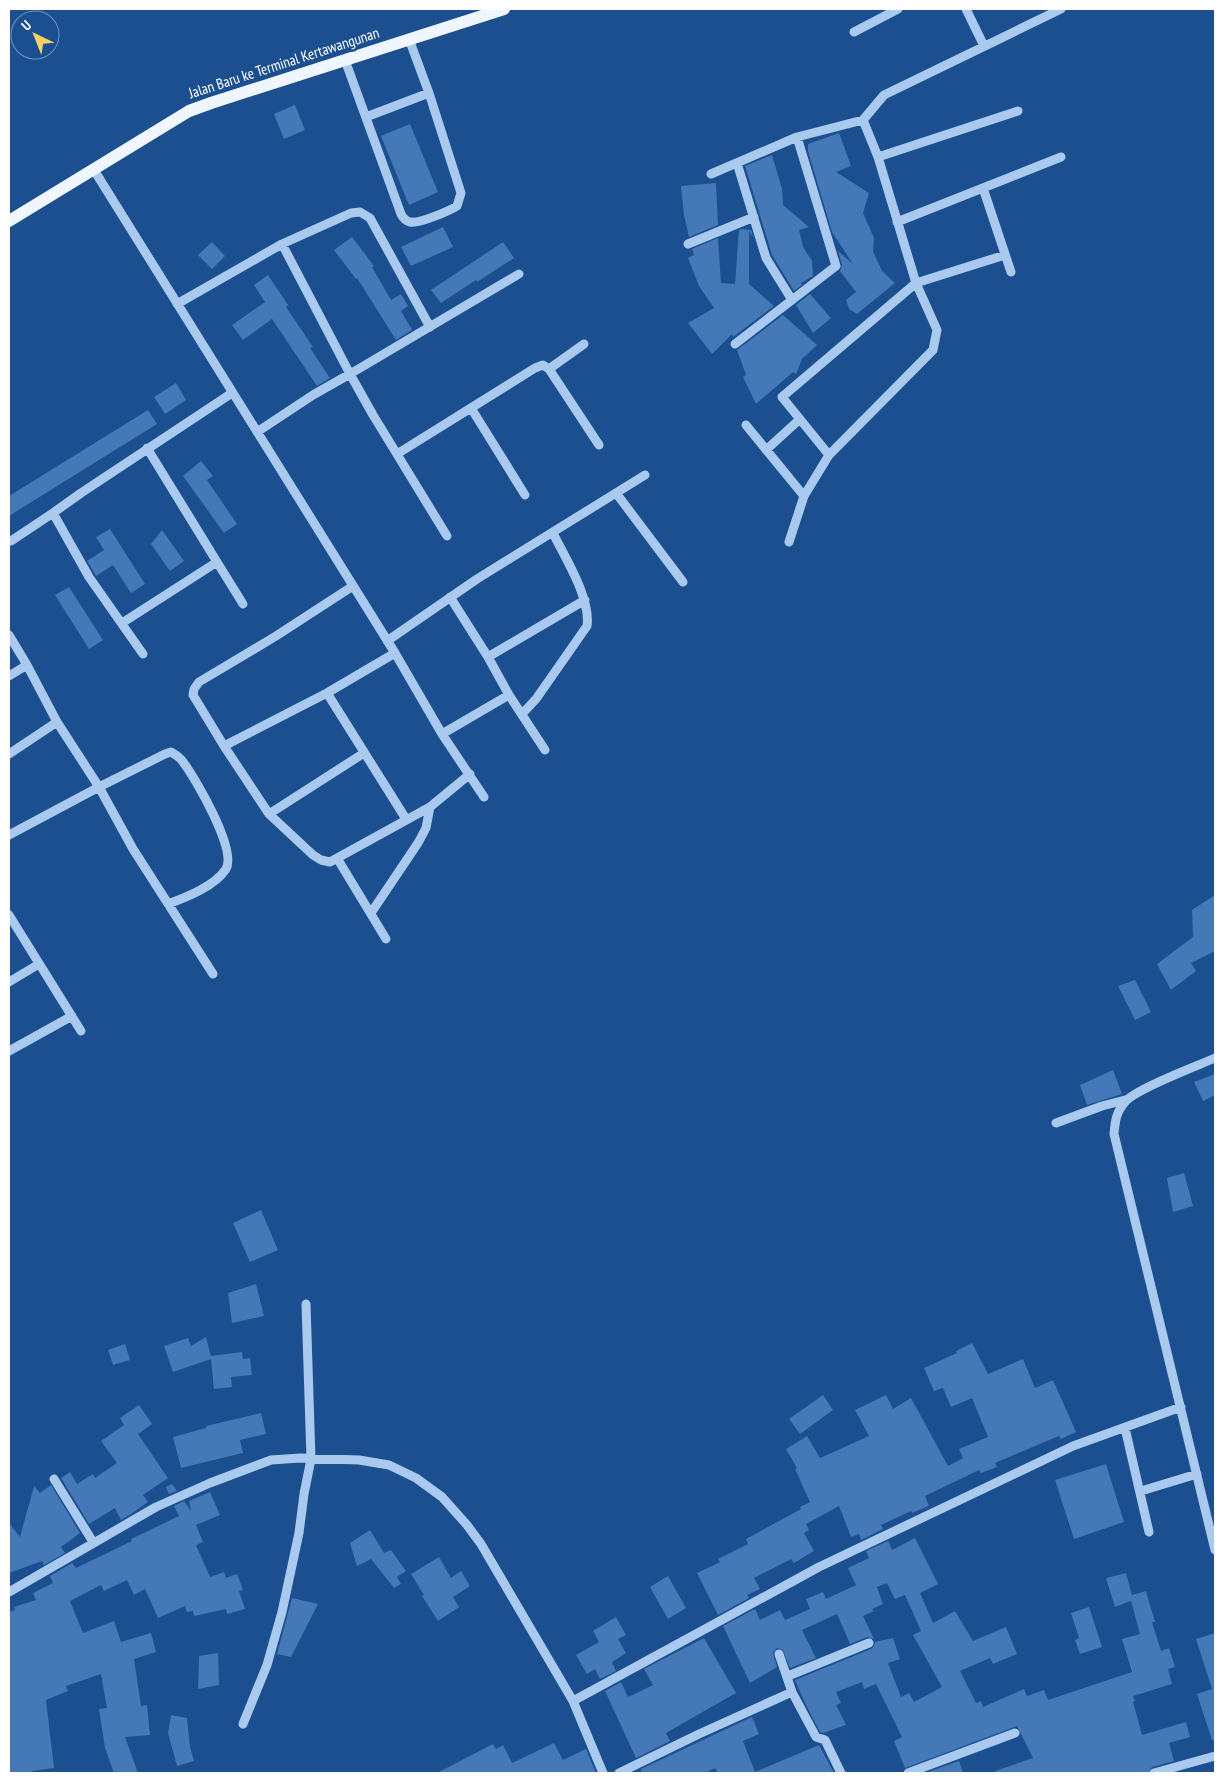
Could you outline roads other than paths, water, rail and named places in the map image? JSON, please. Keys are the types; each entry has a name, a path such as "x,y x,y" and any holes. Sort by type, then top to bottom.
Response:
{"main road":[{"name":"Jalan Baru ke Terminal Kertawangunan","path":"9,221 188,111 504,9"}],"street":[{"path":"854,32 898,9"},
{"path":"966,9 984,46"},
{"path":"711,174 797,137 863,120 884,95 1061,9"},
{"path":"345,60 404,219 408,222 415,222 451,210 457,206 461,193 409,39"},
{"path":"366,117 429,94"},
{"path":"878,157 1018,111"},
{"path":"789,542 804,496 829,455 933,350 937,330 916,283 878,157 863,120"},
{"path":"735,344 836,266 797,137"},
{"path":"898,222 1061,157"},
{"path":"737,163 766,258 792,300"},
{"path":"94,170 395,653 442,734 484,797"},
{"path":"983,188 1011,272"},
{"path":"178,304 282,244 351,213 360,212 370,218 430,326"},
{"path":"688,244 754,218"},
{"path":"282,244 350,374 447,536"},
{"path":"829,455 782,397 916,283 1006,255"},
{"path":"257,432 313,395 519,274"},
{"path":"549,369 584,344"},
{"path":"397,454 535,368 543,365 549,369 599,445"},
{"path":"11,541 232,392"},
{"path":"470,408 525,495"},
{"path":"766,450 800,419"},
{"path":"746,425 804,496"},
{"path":"147,448 243,604"},
{"path":"387,641 450,597 645,475"},
{"path":"616,493 683,582"},
{"path":"53,513 89,576 143,654"},
{"path":"522,714 536,699 587,626 588,616 585,600 553,533"},
{"path":"122,623 217,562"},
{"path":"353,586 276,636 199,682 193,694 224,746 269,814 313,855 326,862 330,862 430,807 470,774"},
{"path":"450,597 488,657 509,695 545,750"},
{"path":"488,657 585,600"},
{"path":"9,635 28,665 57,722 99,787 133,849 213,974"},
{"path":"224,746 327,693 395,653"},
{"path":"9,676 28,665"},
{"path":"327,693 406,819"},
{"path":"442,734 509,695"},
{"path":"9,754 57,722"},
{"path":"9,834 171,752 183,761 218,822 229,860 226,868 218,877 190,896 168,904"},
{"path":"269,814 364,753"},
{"path":"371,913 418,843 426,828 430,807"},
{"path":"337,858 386,938"},
{"path":"9,915 81,1031"},
{"path":"9,982 39,964"},
{"path":"9,1051 72,1016"},
{"path":"1056,1124 1102,1106 1125,1100 1144,1089 1215,1058"},
{"path":"1125,1100 1116,1116 1114,1134 1215,1550"},
{"path":"243,1724 267,1665 282,1612 299,1533 311,1459 306,1304"},
{"path":"573,1702 819,1567 1073,1446 1181,1407"},
{"path":"1125,1428 1149,1532"},
{"path":"9,1592 156,1507 210,1483 271,1460 300,1458 359,1460 389,1464 416,1478 442,1497 481,1544 573,1702 603,1773"},
{"path":"1141,1491 1197,1474"},
{"path":"54,1479 93,1542"},
{"path":"788,1676 869,1643"},
{"path":"779,1654 792,1692 816,1736 825,1740 841,1773"},
{"path":"619,1773 692,1737 792,1692"},
{"path":"908,1773 1015,1733"},
{"path":"1154,1773 1215,1756"}]}
